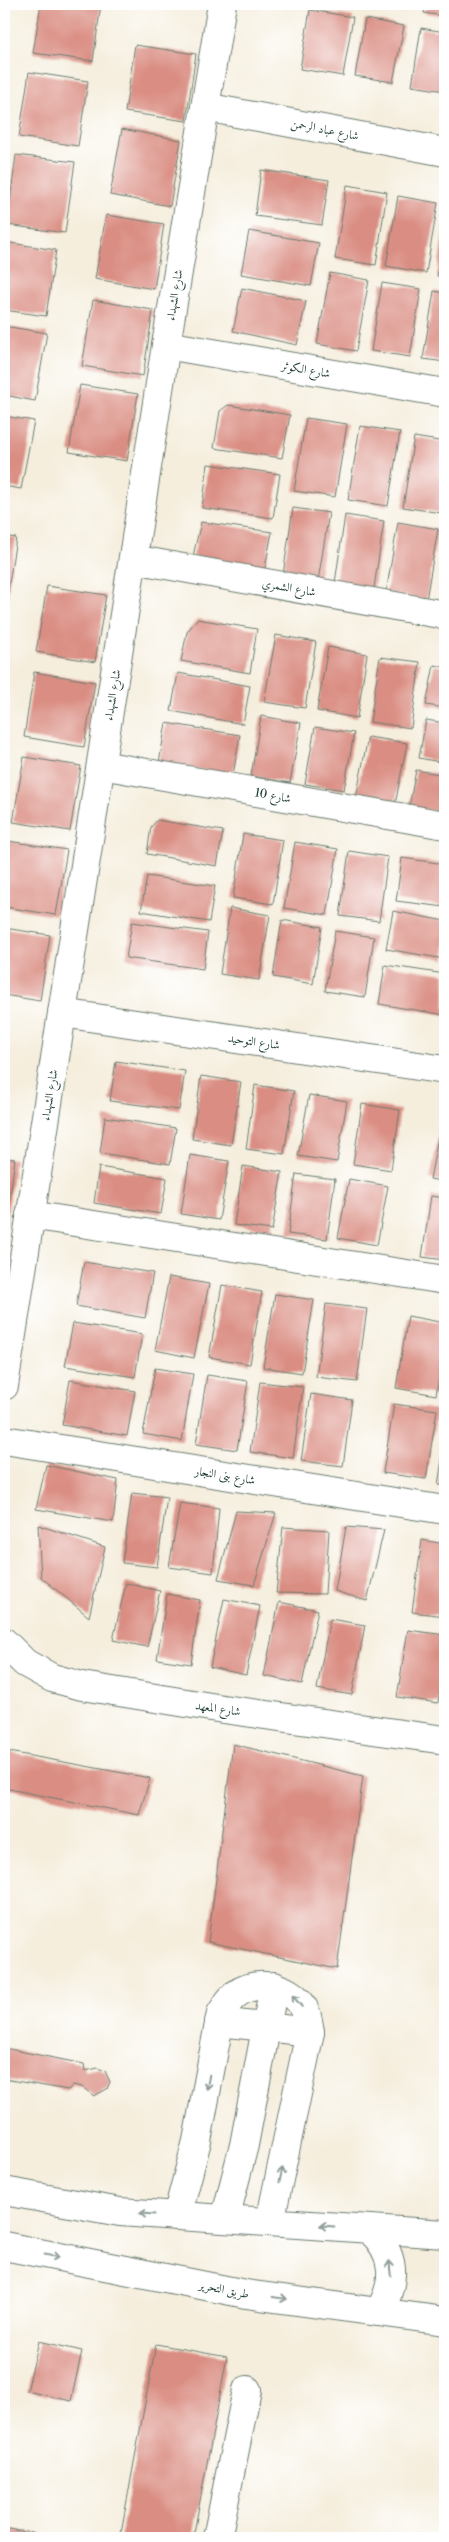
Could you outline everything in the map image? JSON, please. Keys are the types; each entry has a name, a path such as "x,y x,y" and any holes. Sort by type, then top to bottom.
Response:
{"street":[{"name":"شارع الشهداء","path":"4,1386 166,345 222,4"},
{"name":"شارع عباد الرحمن","path":"205,106 445,152"},
{"name":"شارع الكوثر","path":"166,345 445,393"},
{"name":"شارع الشمري","path":"133,559 445,615"},
{"name":"شارع 10","path":"101,765 445,825"},
{"name":"شارع التوحيد","path":"62,1013 445,1070"},
{"path":"30,1215 445,1280"},
{"name":"شارع بنى النجار","path":"4,1440 445,1510"},
{"name":"شارع المعهد","path":"4,1642 25,1662 52,1678 82,1686 222,1709 445,1740"},
{"path":"178,2216 197,2141 221,2013 234,1996 253,1986 274,1986 293,1995 306,2012 310,2032 270,2222"},
{"path":"225,2219 244,2145 274,1986"},
{"path":"219,2022 310,2032"},
{"path":"4,2191 120,2212 445,2234"},
{"path":"369,2229 382,2241 391,2265 389,2291 379,2312"},
{"name":"طريق التحرير","path":"4,2246 246,2294 445,2321"},
{"path":"218,2538 247,2390"}],"building":[{"path":"41,4 101,4 93,61 33,53"},
{"path":"379,4 408,4 407,9"},
{"path":"426,4 445,4 445,16 424,13"},
{"path":"310,10 353,17 343,76 300,69"},
{"path":"365,19 404,26 393,82 355,76"},
{"path":"421,28 445,32 445,91 412,86"},
{"path":"135,45 196,54 186,121 125,112"},
{"path":"29,72 88,81 78,146 19,137"},
{"path":"122,129 181,140 170,206 110,195"},
{"path":"16,155 75,162 65,233 7,225"},
{"path":"261,170 329,180 322,225 255,216"},
{"path":"347,185 387,192 376,265 335,259"},
{"path":"398,196 438,203 426,273 386,266"},
{"path":"106,215 164,224 154,289 95,279"},
{"path":"445,229 445,277 437,276"},
{"path":"249,231 319,243 311,286 241,274"},
{"path":"4,242 56,250 46,316 4,310"},
{"path":"330,273 369,280 356,351 317,344"},
{"path":"382,283 421,289 410,357 371,351"},
{"path":"242,288 306,301 297,345 233,331"},
{"path":"434,291 445,293 445,362 423,359"},
{"path":"93,300 153,310 143,376 82,366"},
{"path":"4,326 47,333 35,401 4,395"},
{"path":"80,385 138,394 127,461 69,452"},
{"path":"228,405 290,415 282,458 214,448 220,411"},
{"path":"4,416 34,421 21,489 4,486"},
{"path":"306,418 347,424 335,497 294,491"},
{"path":"360,426 400,432 388,506 348,500"},
{"path":"414,437 445,442 445,483 441,513 403,507"},
{"path":"208,464 280,474 273,518 202,508"},
{"path":"293,508 329,513 318,581 283,575"},
{"path":"345,515 384,521 374,588 335,583"},
{"path":"201,522 272,532 263,578 193,556"},
{"path":"398,522 438,529 426,600 386,593"},
{"path":"4,536 16,538 6,604 4,603"},
{"path":"445,577 445,600 440,599"},
{"path":"47,586 106,595 95,662 36,652"},
{"path":"197,619 257,629 250,673 181,661 187,632"},
{"path":"276,635 316,642 305,708 264,702"},
{"path":"328,647 367,654 357,718 317,711"},
{"path":"380,657 420,662 411,728 370,722"},
{"path":"434,665 445,667 445,708 426,705"},
{"path":"34,672 95,682 84,747 24,737"},
{"path":"178,673 250,686 243,724 171,711"},
{"path":"261,716 301,723 290,783 251,776"},
{"path":"426,720 445,723 445,763 419,758"},
{"path":"166,723 240,735 233,775 159,763"},
{"path":"315,727 354,733 344,790 305,784"},
{"path":"368,737 407,743 395,805 356,798"},
{"path":"24,757 81,766 70,831 13,822"},
{"path":"416,770 445,775 445,813 409,807"},
{"path":"157,820 223,831 217,866 147,854 151,827"},
{"path":"243,834 283,840 273,904 233,898"},
{"path":"8,841 67,850 56,915 4,907 4,870"},
{"path":"295,842 338,849 327,915 284,908"},
{"path":"349,851 388,857 379,921 340,916"},
{"path":"402,858 445,864 445,907 396,901"},
{"path":"147,876 215,886 209,922 141,911"},
{"path":"230,908 270,915 259,980 220,974"},
{"path":"393,911 445,921 445,959 386,949"},
{"path":"282,920 322,927 313,984 273,977"},
{"path":"132,922 208,932 203,969 126,958"},
{"path":"4,928 50,935 40,1001 4,995"},
{"path":"335,931 374,937 365,997 325,991"},
{"path":"385,965 445,974 445,1015 379,1004"},
{"path":"116,1061 185,1071 179,1110 110,1101"},
{"path":"201,1076 241,1082 231,1145 192,1139"},
{"path":"255,1085 294,1091 284,1154 246,1149"},
{"path":"309,1095 347,1101 337,1162 298,1156"},
{"path":"362,1104 400,1110 391,1170 353,1164"},
{"path":"105,1117 176,1128 170,1164 100,1153"},
{"path":"442,1117 445,1117 445,1182 430,1179"},
{"path":"190,1155 229,1161 219,1220 181,1214"},
{"path":"4,1158 15,1159 6,1225 4,1225"},
{"path":"243,1166 282,1172 272,1230 234,1225"},
{"path":"99,1167 167,1178 161,1214 94,1203"},
{"path":"296,1174 335,1179 327,1239 288,1234"},
{"path":"349,1179 388,1186 377,1245 338,1238"},
{"path":"431,1196 445,1198 445,1260 422,1257"},
{"path":"84,1262 153,1273 145,1318 76,1306"},
{"path":"169,1277 209,1284 194,1358 155,1350"},
{"path":"222,1285 262,1292 250,1364 209,1357"},
{"path":"275,1294 314,1300 302,1373 263,1367"},
{"path":"326,1304 367,1309 357,1382 316,1377"},
{"path":"408,1316 445,1323 445,1343 436,1395 396,1388"},
{"path":"73,1323 142,1334 135,1377 65,1366"},
{"path":"155,1368 193,1374 182,1441 143,1434"},
{"path":"207,1375 248,1381 237,1450 196,1444"},
{"path":"70,1380 135,1391 127,1436 62,1425"},
{"path":"260,1382 303,1387 293,1458 250,1452"},
{"path":"311,1394 352,1400 343,1466 301,1461"},
{"path":"394,1404 437,1410 426,1479 383,1473"},
{"path":"445,1447 445,1486 438,1485"},
{"path":"46,1465 118,1480 113,1522 36,1509"},
{"path":"132,1493 167,1497 157,1567 122,1563"},
{"path":"180,1503 219,1508 213,1573 169,1567"},
{"path":"236,1511 276,1513 254,1585 218,1579"},
{"path":"38,1525 105,1547 89,1617 41,1577"},
{"path":"283,1527 329,1530 325,1594 276,1593"},
{"path":"346,1527 384,1530 367,1601 335,1591"},
{"path":"422,1540 445,1544 445,1616 412,1612"},
{"path":"126,1583 160,1591 147,1647 113,1640"},
{"path":"167,1594 200,1600 191,1664 157,1659"},
{"path":"224,1599 260,1606 246,1675 210,1667"},
{"path":"279,1602 318,1610 302,1684 264,1676"},
{"path":"330,1619 365,1625 352,1695 317,1689"},
{"path":"408,1630 445,1635 445,1655 438,1703 397,1697"},
{"path":"233,1744 363,1776 337,1969 208,1942"},
{"path":"4,1751 150,1778 139,1815 4,1788"},
{"path":"4,2048 84,2064 85,2071 98,2068 105,2071 110,2082 107,2089 94,2096 82,2087 73,2085 68,2090 4,2079"},
{"path":"39,2341 82,2351 71,2401 27,2391"},
{"path":"156,2344 227,2357 193,2538 120,2538"},
{"path":"4,2528 54,2537 54,2538 4,2538"}]}
